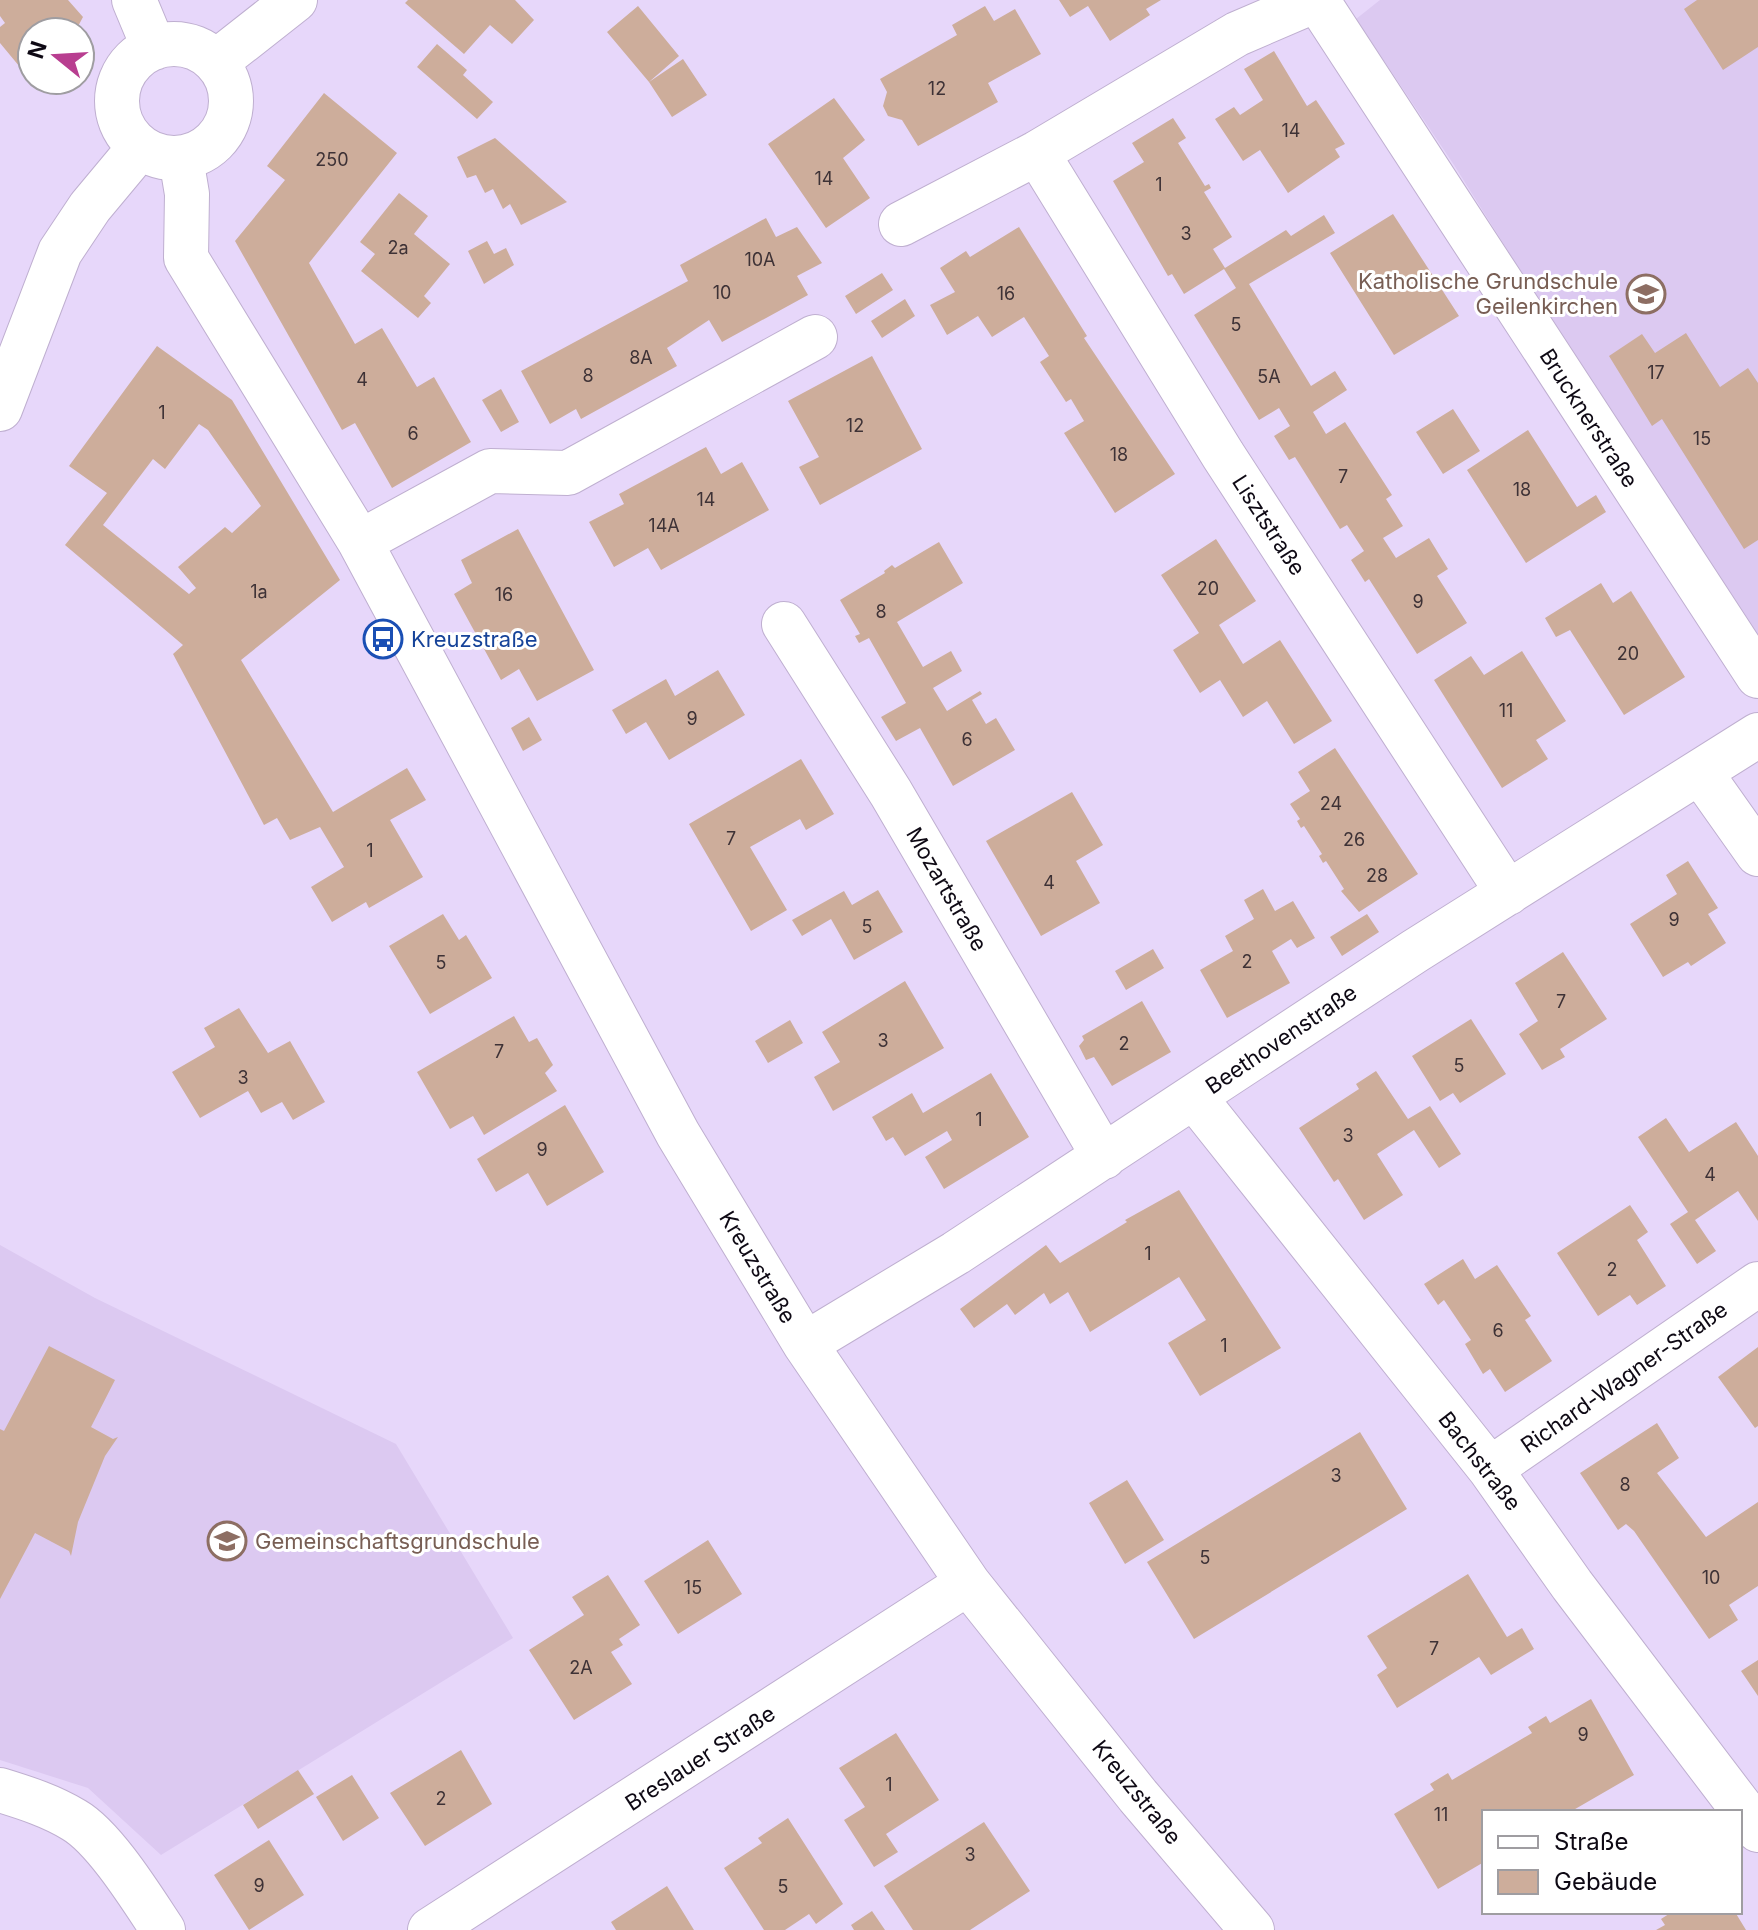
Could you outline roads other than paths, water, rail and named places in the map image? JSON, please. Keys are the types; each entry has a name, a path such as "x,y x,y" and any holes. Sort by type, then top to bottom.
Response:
{"street":[{"path":"134,0 154,48"},
{"path":"216,62 295,0"},
{"path":"901,224 1037,153 1237,34 1317,0"},
{"name":"Brucknerstraße","path":"1317,0 1758,676"},
{"path":"175,44 198,49 216,62 230,90 228,121 210,146 181,158 159,156 140,147 127,134 120,119 119,85 127,69 154,48 175,44"},
{"path":"4,383 60,252 90,207 140,147"},
{"name":"Lisztstraße","path":"1037,153 1223,455 1508,893"},
{"name":"Kreuzstraße","path":"181,158 187,194 186,258 360,542 678,1134 805,1344 968,1583 1138,1796 1252,1930"},
{"path":"360,542 490,471 568,473 815,337"},
{"name":"Mozartstraße","path":"784,624 891,793 1104,1157"},
{"name":"Beethovenstraße","path":"805,1344 956,1253 1508,893 1758,735"},
{"path":"1700,772 1758,854"},
{"name":"Bachstraße","path":"1194,1097 1490,1469 1572,1585 1758,1830"},
{"name":"Richard-Wagner-Straße","path":"1490,1469 1758,1284"},
{"name":"Breslauer Straße","path":"430,1930 968,1583"},
{"path":"0,1790 39,1802 78,1822 125,1874 163,1930"}],"place":[{"name":"Katholische Grundschule Geilenkirchen","path":"1646,294"},
{"name":"Kreuzstraße","path":"383,639"},
{"name":"Gemeinschaftsgrundschule","path":"227,1541"}]}
